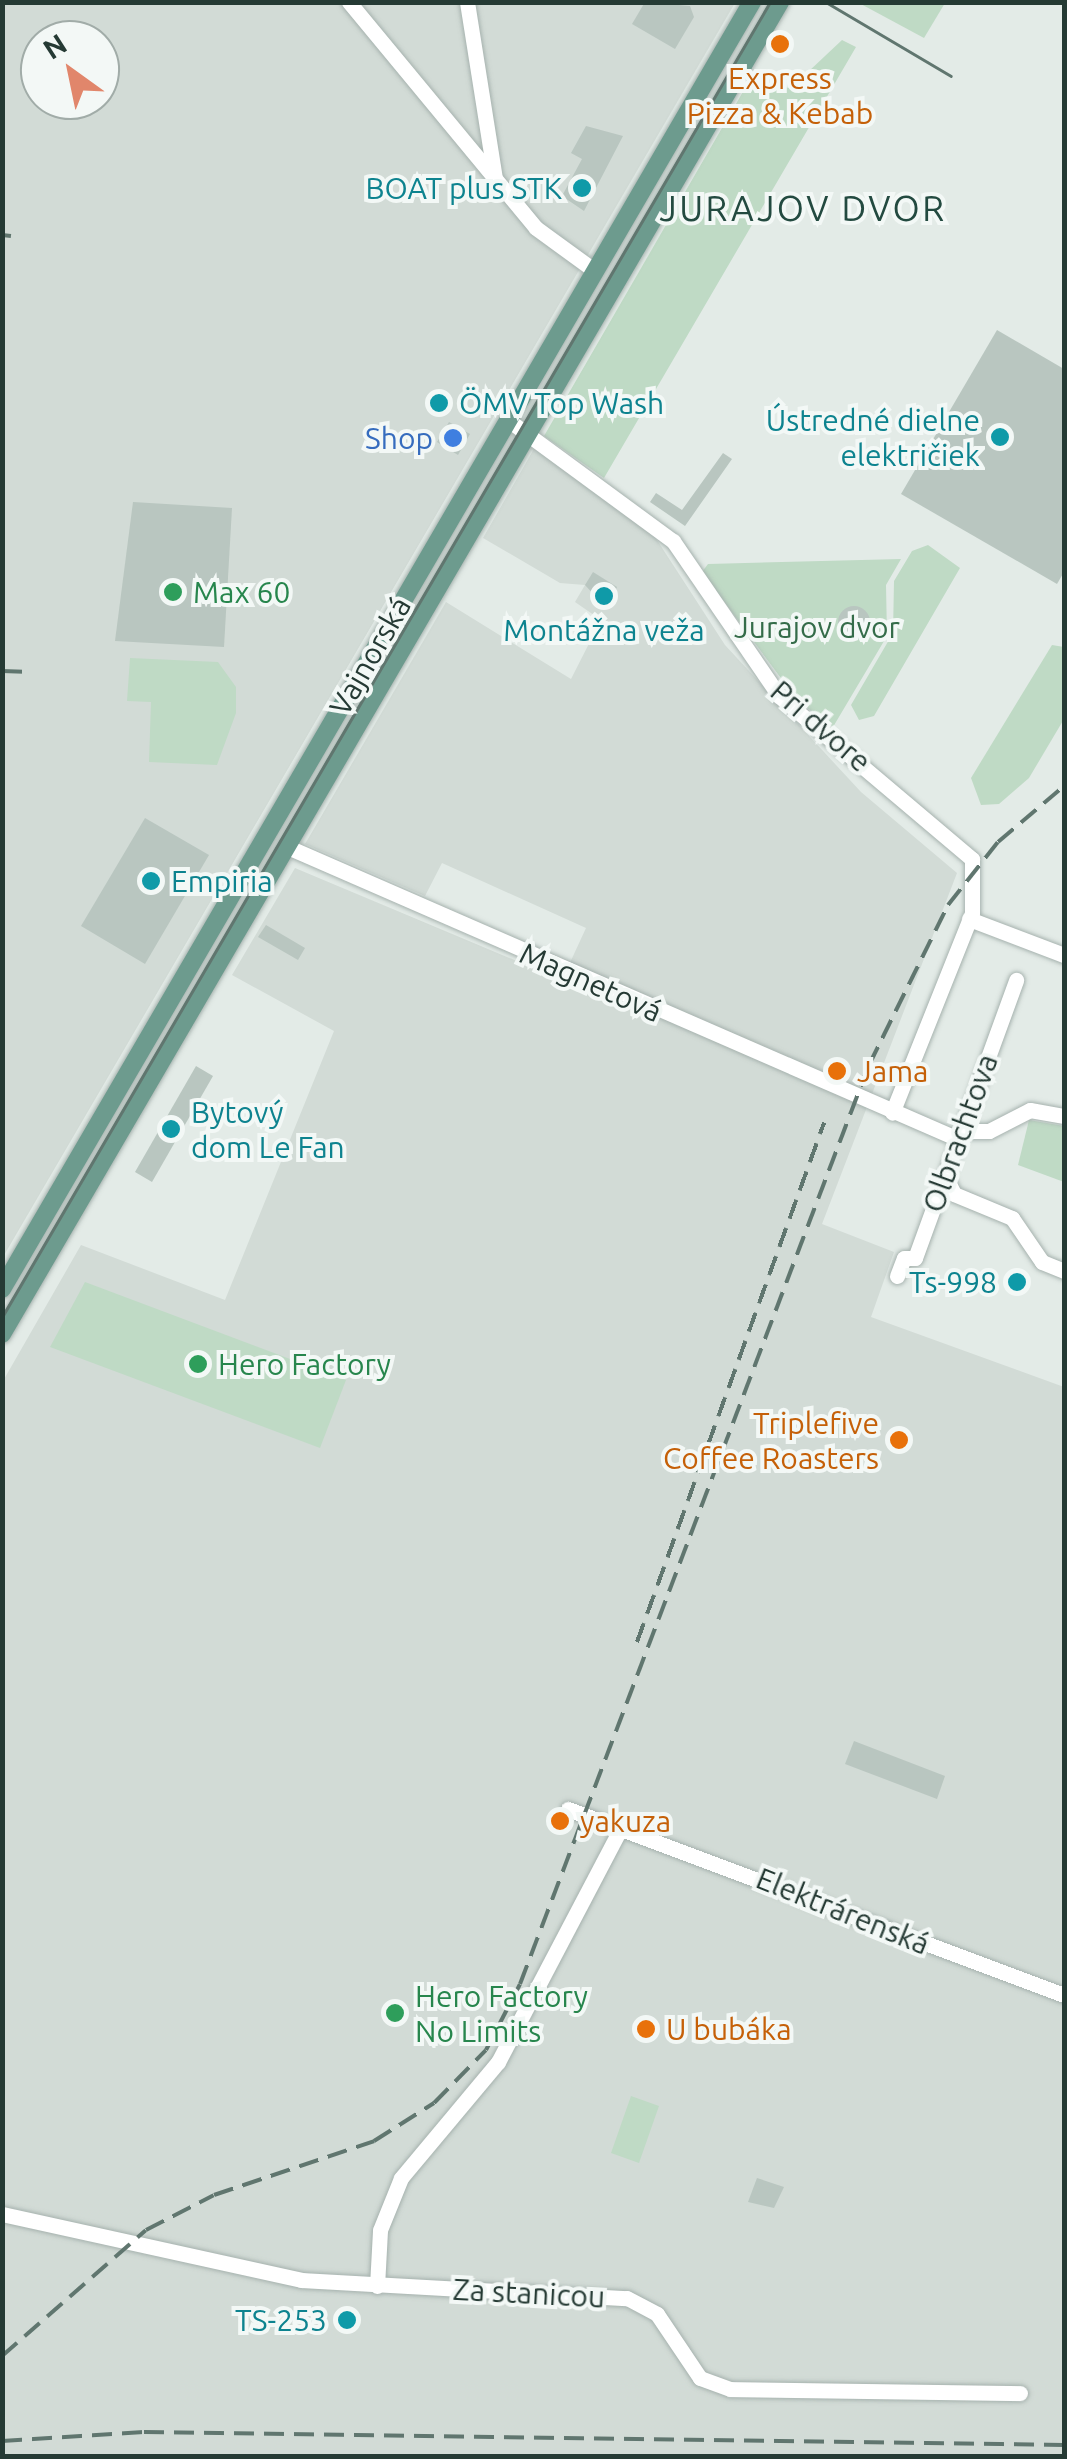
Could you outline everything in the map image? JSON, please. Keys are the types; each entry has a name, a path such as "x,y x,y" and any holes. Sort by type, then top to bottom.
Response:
{"main road":[{"name":"Vajnorská","path":"2,1289 752,2"},
{"name":"Vajnorská","path":"2,1334 290,848 780,2"}],"street":[{"path":"349,2 536,228 596,271"},
{"path":"467,2 495,179"},
{"name":"Pri dvore","path":"508,420 673,541 779,696 968,853 978,879 970,919"},
{"name":"Magnetová","path":"290,848 892,1114 960,1135"},
{"path":"892,1114 970,919 1064,955"},
{"name":"Olbrachtova","path":"897,1276 904,1258 915,1258 1016,980"},
{"path":"960,1135 989,1131 1030,1110 1064,1116"},
{"path":"945,1176 954,1194 1012,1218 1042,1262 1064,1271"},
{"name":"Elektrárenská","path":"568,1808 1064,1994"},
{"path":"377,2286 380,2230 401,2178 498,2062 620,1830"},
{"name":"Za stanicou","path":"2,2214 301,2280 638,2302 657,2314 700,2378 730,2389 1020,2393"}],"shaded area":[{"path":"3,3 735,3 3,1257"},
{"path":"535,447 644,520 725,645 861,792 957,873 822,1224 894,1252 871,1317 1064,1387 1064,2456 3,2456 3,1381 81,1245 225,1300 334,1031 232,975 295,868 562,980 586,928 442,863 425,896 305,844 446,602 571,679 601,620 575,602 585,585 560,583 483,538"}],"green space":[{"path":"859,3 945,3 924,38"},
{"path":"842,40 856,47 604,478 544,436 748,83 791,88"},
{"path":"928,545 960,568 874,716 859,720 851,705 893,633 894,581 912,551"},
{"name":"Jurajov dvor","path":"901,559 886,585 887,636 833,727 798,701 702,572 708,564"},
{"path":"1052,645 1064,647 1064,719 1029,778 999,804 981,805 971,778"},
{"path":"130,658 218,662 236,687 236,713 217,765 149,762 151,702 127,701"},
{"path":"1029,1120 1064,1126 1064,1182 1018,1165"},
{"name":"Hero Factory","path":"85,1282 346,1380 320,1448 50,1347"},
{"path":"631,2096 659,2106 639,2163 611,2153"}],"building":[{"path":"645,2 690,6 694,17 675,49 632,24"},
{"path":"586,126 623,136 584,211 562,196 582,159 571,153"},
{"name":"Ústredné dielne električiek","path":"997,330 1064,369 1064,572 1057,584 901,494"},
{"name":"Shop","path":"449,422 470,434 458,455 437,442"},
{"path":"723,453 732,459 685,526 650,502 656,493 682,510"},
{"name":"Max 60","path":"133,502 232,508 224,647 115,641"},
{"name":"Montážna veža","path":"593,572 617,587 606,608 585,585"},
{"path":"854,606 866,610 870,622 866,634 854,638 842,634 838,622 842,610"},
{"name":"Empiria","path":"145,818 209,855 145,964 81,926"},
{"path":"266,925 305,948 298,960 258,937"},
{"name":"Bytový dom Le Fan","path":"196,1066 213,1076 152,1182 135,1172"},
{"path":"854,1741 945,1776 937,1799 845,1764"},
{"path":"757,2178 784,2187 774,2208 748,2202"}],"tram line":[{"path":"2,1317 770,2"},
{"path":"826,2 951,76"}],"railway":[{"path":"2,235 11,236"},
{"path":"2,671 31,672"},
{"path":"2,2356 146,2230 214,2195 374,2141 434,2103 486,2050 520,1984 869,1065 948,905 998,842 1064,786"},
{"path":"637,1642 824,1123"},
{"path":"2,2441 144,2432 1064,2445"}],"place":[{"name":"Express Pizza & Kebab","path":"780,44"},
{"name":"BOAT plus STK","path":"582,188"},
{"name":"ÖMV Top Wash","path":"439,403"},
{"name":"Ústredné dielne električiek","path":"1000,437"},
{"name":"Shop","path":"453,438"},
{"name":"Max 60","path":"173,592"},
{"name":"Montážna veža","path":"604,596"},
{"name":"Empiria","path":"151,881"},
{"name":"Jama","path":"837,1071"},
{"name":"Bytový dom Le Fan","path":"171,1129"},
{"name":"Ts-998","path":"1017,1282"},
{"name":"Hero Factory","path":"198,1364"},
{"name":"Triplefive Coffee Roasters","path":"899,1440"},
{"name":"yakuza","path":"560,1821"},
{"name":"Hero Factory No Limits","path":"395,2013"},
{"name":"U bubáka","path":"646,2029"},
{"name":"TS-253","path":"347,2320"}],"district":[{"name":"JURAJOV DVOR","path":"803,208"}]}
